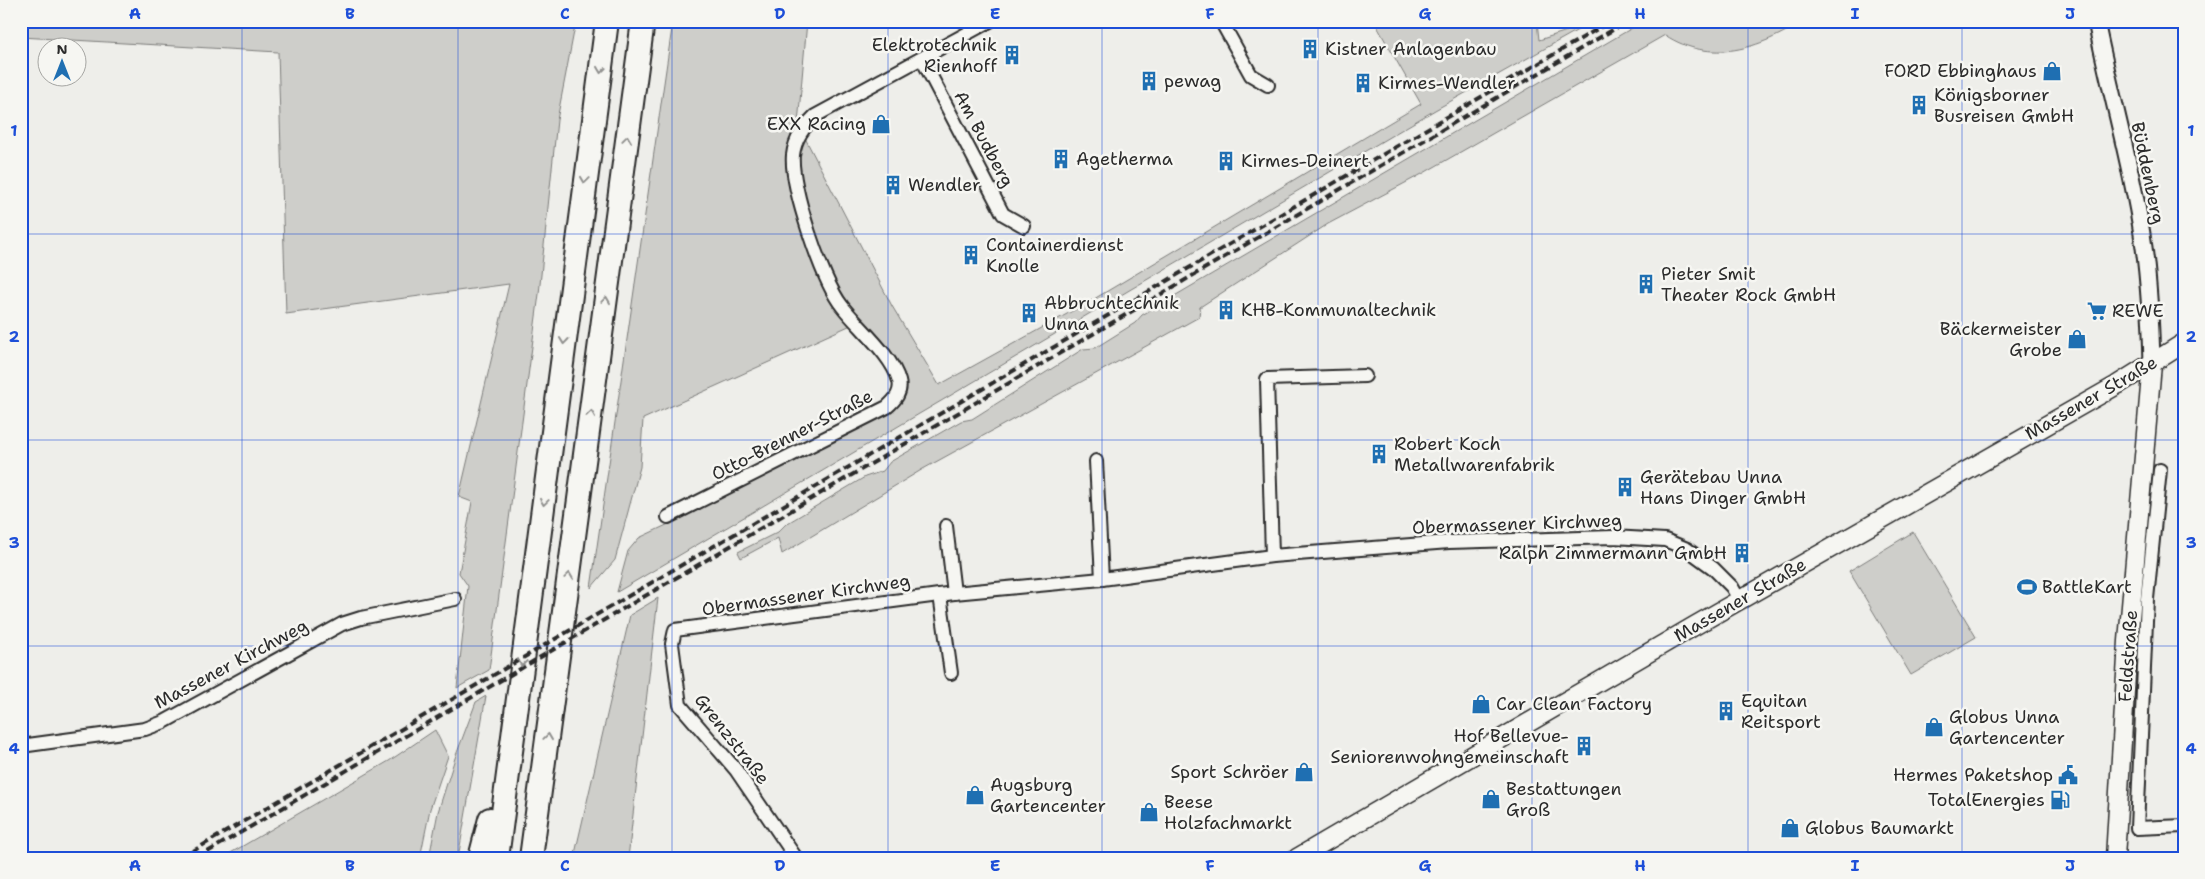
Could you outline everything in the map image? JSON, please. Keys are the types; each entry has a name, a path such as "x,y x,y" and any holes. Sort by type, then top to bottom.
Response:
{"highway":[{"path":"497,858 568,306 607,21"},
{"path":"531,858 643,21"},
{"path":"480,858 515,716"},
{"path":"537,858 541,785"}],"main road":[{"name":"Massener Straße","path":"1297,858 2152,364 2184,343"},
{"name":"Feldstraße","path":"2115,858 2128,641 2152,364"}],"street":[{"name":"Otto-Brenner-Straße","path":"668,517 888,407 898,394 900,382 888,360 841,305 828,284 797,191 793,156 800,134 816,116 990,21"},
{"path":"1222,21 1251,75 1268,85"},
{"name":"Büddenberg","path":"2096,21 2142,232 2150,315 2152,364"},
{"name":"Am Budberg","path":"922,59 1003,214 1024,226"},
{"path":"1272,556 1267,379 1365,376"},
{"path":"1096,461 1102,579"},
{"name":"Feldstraße","path":"2160,470 2147,599 2137,828 2184,826"},
{"path":"946,526 954,593"},
{"name":"Obermassener Kirchweg","path":"675,630 954,593 1102,579 1272,556 1449,542 1645,537 1665,540 1687,549 1713,568 1732,587 1740,601"},
{"path":"940,595 950,674"},
{"name":"Massener Kirchweg","path":"21,746 146,729 164,722 342,624 361,618 455,599"},
{"name":"Grenzstraße","path":"675,630 672,644 680,705 736,770 796,858"}],"shaded area":[{"path":"21,21 576,21 557,120 539,294 489,670 457,688 468,586 459,573 472,502 459,497 509,284 286,314 278,52 88,41 88,38 21,37"},
{"path":"673,21 807,21 798,124 790,147 790,171 851,325 643,419 640,467 615,560 591,588"},
{"path":"1374,21 1537,21 1539,40 1567,31 1583,21 1594,21 1435,110 617,592 628,551 639,538 690,514 868,422 901,403 906,392 905,380 896,363 860,321 832,281 802,191 798,158 800,146 805,138 892,306 939,385 1094,299 1421,104"},
{"path":"1644,21 1803,21 1769,39 1735,50 1717,51 1700,49 1682,44 1665,35 1422,174 1328,224 1200,307 1199,317 923,469 782,554 778,538 741,558 738,552 778,532 786,524 865,477 883,471 890,462 961,421 972,419 1083,349 1095,348 1135,323 1142,315"},
{"path":"1913,532 1976,637 1911,675 1849,571"},
{"path":"658,598 628,858 574,858 630,615"},
{"path":"486,696 458,858 429,858 438,812 455,758 476,702"},
{"path":"435,730 448,756 430,809 420,858 222,858 389,761"}],"railway":[{"path":"181,858 1611,21"},
{"path":"197,858 1628,21"}],"place":[{"name":"Kistner Anlagenbau","path":"1310,49"},
{"name":"Elektrotechnik Rienhoff","path":"1012,55"},
{"name":"FORD Ebbinghaus","path":"2052,71"},
{"name":"pewag","path":"1149,81"},
{"name":"Kirmes-Wendler","path":"1363,83"},
{"name":"Königsborner Busreisen GmbH","path":"1919,105"},
{"name":"EXX Racing","path":"881,124"},
{"name":"Agetherma","path":"1061,159"},
{"name":"Kirmes-Deinert","path":"1226,161"},
{"name":"Wendler","path":"893,185"},
{"name":"Containerdienst Knolle","path":"971,255"},
{"name":"Pieter Smit Theater Rock GmbH","path":"1646,284"},
{"name":"KHB-Kommunaltechnik","path":"1226,310"},
{"name":"REWE","path":"2097,311"},
{"name":"Abbruchtechnik Unna","path":"1029,313"},
{"name":"Bäckermeister Grobe","path":"2077,339"},
{"name":"Robert Koch Metallwarenfabrik","path":"1379,454"},
{"name":"Gerätebau Unna Hans Dinger GmbH","path":"1625,487"},
{"name":"Ralph Zimmermann GmbH","path":"1742,553"},
{"name":"BattleKart","path":"2027,587"},
{"name":"Car Clean Factory","path":"1481,704"},
{"name":"Equitan Reitsport","path":"1726,711"},
{"name":"Globus Unna Gartencenter","path":"1934,727"},
{"name":"Hof Bellevue- Seniorenwohngemeinschaft","path":"1584,746"},
{"name":"Sport Schröer","path":"1304,772"},
{"name":"Hermes Paketshop","path":"2068,775"},
{"name":"Augsburg Gartencenter","path":"975,795"},
{"name":"Bestattungen Groß","path":"1491,799"},
{"name":"TotalEnergies","path":"2060,800"},
{"name":"Beese Holzfachmarkt","path":"1149,812"},
{"name":"Globus Baumarkt","path":"1790,828"}]}
